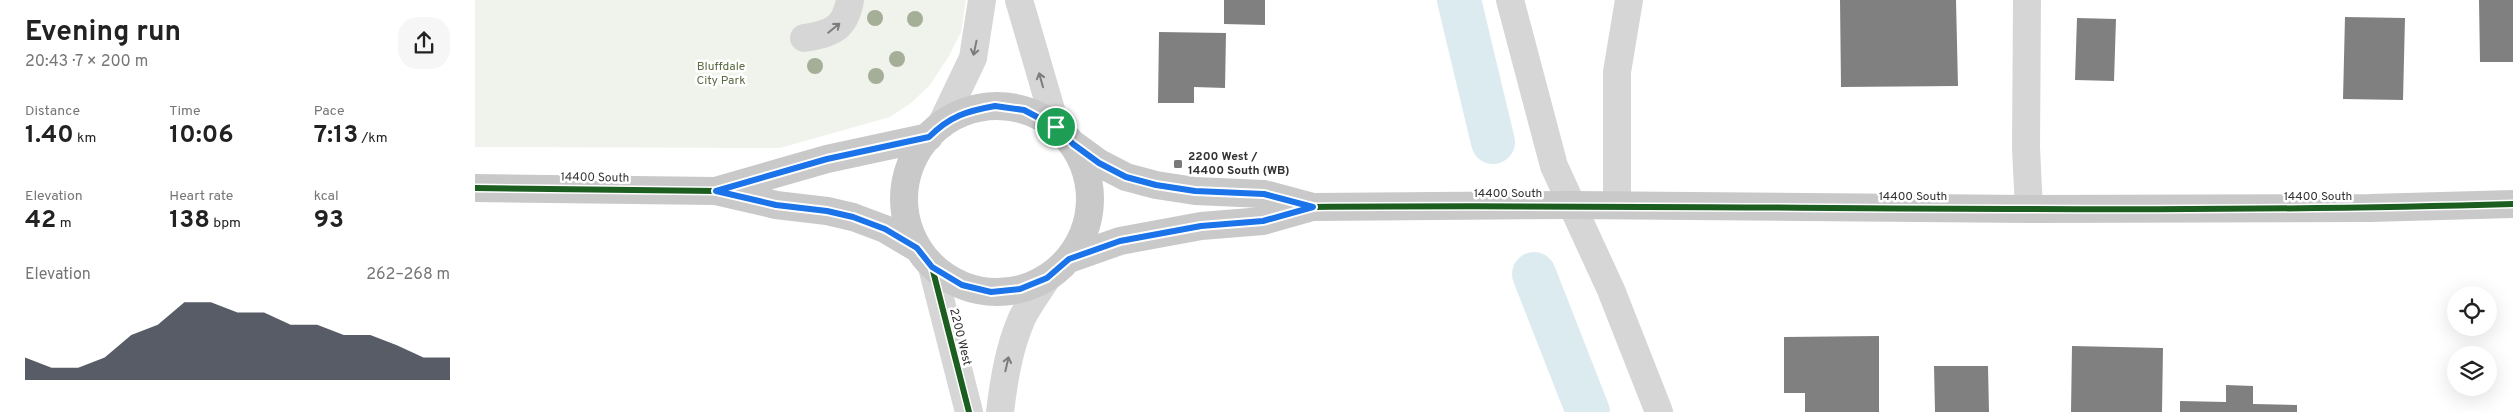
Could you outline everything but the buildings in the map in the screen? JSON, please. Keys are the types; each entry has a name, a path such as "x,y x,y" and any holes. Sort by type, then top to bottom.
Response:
{"main road":[{"name":"14400 South","path":"716,191 827,159 935,131 966,111 995,106 1024,110 1064,136 1099,163 1126,177 1156,185 1195,191 1264,194 1313,207"},
{"path":"925,257 906,223 904,195 909,168 935,131"},
{"path":"1064,136 1087,171 1091,202 1085,232 1069,259"},
{"name":"14400 South","path":"475,188 716,191 776,205 827,211 853,217 885,229 962,285 991,292 1020,289 1047,278 1069,259 1120,241 1201,226 1263,221 1313,207 1617,205 2029,209 2360,208 2513,204"}],"street":[{"path":"804,38 825,34 839,26 847,13 850,0"},
{"path":"935,131 973,58 982,0"},
{"path":"1019,0 1064,136"},
{"path":"1510,0 1554,166 1611,290 1659,412"},
{"path":"1617,205 1617,72 1629,0"},
{"path":"2027,0 2029,209"},
{"name":"2200 West","path":"925,257 969,412"},
{"path":"1000,412 1007,364 1013,341 1023,316 1047,278"}],"green space":[{"name":"Bluffdale City Park","path":"475,0 966,0 961,32 949,56 930,85 911,103 890,117 780,148 475,147"}],"waterway":[{"path":"1459,0 1493,142"},
{"path":"1534,274 1588,412"}],"cycle path":[{"path":"475,188 716,191"},
{"path":"1313,207 2213,209 2513,204"},
{"path":"932,267 969,412"}],"place":[{"name":"2200 West / 14400 South (WB)","path":"1178,164"}],"route":[{"path":"995,106 1024,110 1056,127 1073,144 1099,163 1126,177 1156,185 1195,191 1264,194 1313,207 1263,221 1201,226 1120,241 1069,259 1047,278 1020,289 991,292 962,285 932,267 917,248 885,229 853,217 827,211 776,205 716,191 827,159 929,137 941,125 966,111 995,106"}]}
